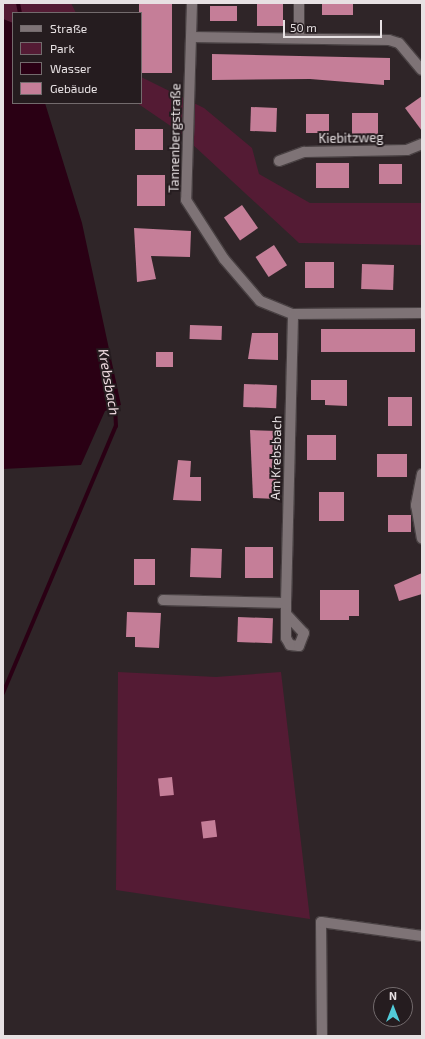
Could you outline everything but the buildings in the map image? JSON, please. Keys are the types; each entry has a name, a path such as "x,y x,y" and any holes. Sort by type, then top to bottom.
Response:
{"street":[{"name":"Tannenbergstraße","path":"192,3 186,200 224,259 260,301 293,314 422,313"},
{"path":"299,3 299,38"},
{"path":"191,37 388,40 399,43 422,70"},
{"name":"Kiebitzweg","path":"279,161 304,152 407,150 422,144"},
{"name":"Am Krebsbach","path":"286,614 293,314"},
{"path":"422,474 416,504 422,538"},
{"path":"163,600 286,603"},
{"path":"322,1036 321,922 422,936"}],"green space":[{"path":"3,3 71,3 76,12 12,12 12,23 3,19"},
{"path":"142,77 204,108 252,148 259,174 310,203 422,203 422,245 299,243 178,131 138,104 142,104"},
{"path":"118,672 216,677 281,672 310,919 116,890"}],"water":[{"path":"3,19 12,23 12,104 45,104 82,223 121,405 105,411 81,465 3,469"}],"waterway":[{"name":"Krebsbach","path":"18,3 20,12"},
{"name":"Krebsbach","path":"3,693 116,426 115,404"}]}
